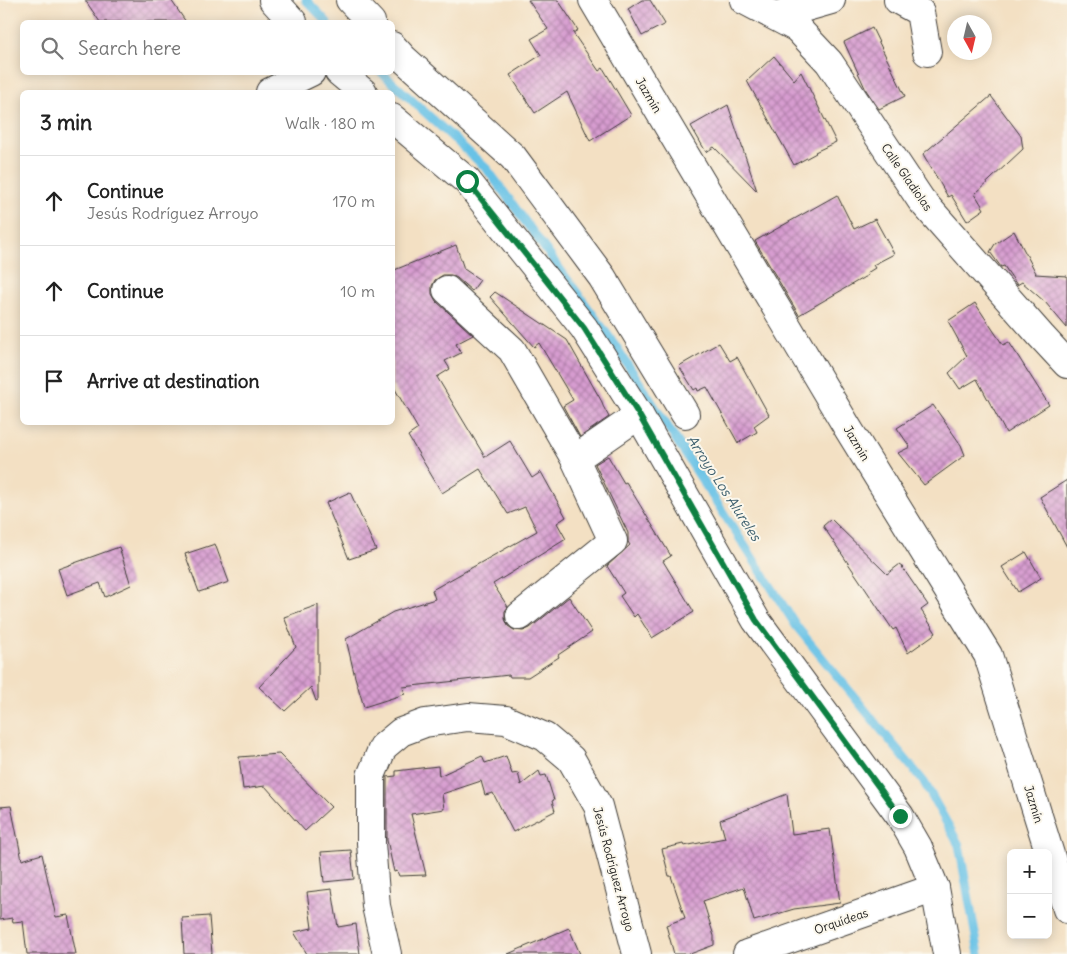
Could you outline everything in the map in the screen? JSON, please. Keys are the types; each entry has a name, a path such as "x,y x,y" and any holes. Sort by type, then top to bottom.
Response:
{"street":[{"path":"273,0 291,20"},
{"path":"350,0 369,20"},
{"name":"Jazmín","path":"593,0 849,430 988,656 1067,908"},
{"name":"Calle Gladiolas","path":"744,0 797,28 829,62 921,200 1067,364"},
{"path":"775,16 831,0"},
{"path":"898,0 920,12 927,52"},
{"path":"395,49 513,157 602,277 685,414"},
{"path":"274,90 305,75"},
{"path":"343,75 361,90"},
{"path":"395,121 467,181 584,328 639,415 756,620 872,775 900,816 918,847 935,888 947,954"},
{"path":"447,290 512,350 575,459 613,541 520,616"},
{"path":"575,459 639,415"},
{"name":"Jesús Rodríguez Arroyo","path":"387,954 376,906 372,852 371,776 382,747 401,732 425,723 468,717 506,720 545,737 572,759 598,806 637,954"},
{"name":"Orquídeas","path":"747,954 935,888"}],"building":[{"path":"85,0 171,0 185,20 99,20"},
{"path":"528,0 558,0 578,30 573,33 599,71 603,68 631,115 590,141 567,92 535,113 510,75 541,55 531,39 548,29"},
{"path":"642,0 650,0 665,24 642,36 628,9"},
{"path":"872,28 905,96 879,109 866,90 844,42"},
{"path":"774,56 794,80 801,72 836,142 794,165 747,81"},
{"path":"991,96 1021,136 1023,149 975,194 984,209 967,221 951,195 948,197 923,154"},
{"path":"728,105 757,191 714,147 706,152 691,126"},
{"path":"837,195 854,229 875,219 894,254 873,265 875,268 867,273 868,275 799,315 755,241"},
{"path":"1014,231 1035,274 1067,276 1067,328 1045,302 1022,282 1017,285 1004,266 1001,267 990,252 995,244"},
{"path":"456,245 464,269 480,280 472,291 457,278 451,275 443,275 435,280 432,286 432,294 436,301 473,335 456,344 461,353 445,361 450,369 437,377 485,457 510,441 532,478 541,472 566,517 557,523 566,539 493,584 508,607 505,611 505,619 508,626 514,630 523,631 530,628 569,597 592,632 528,677 510,677 509,675 403,687 405,694 364,707 346,639 393,612 435,599 432,590 537,531 525,507 508,514 480,469 442,493 408,436 418,429 395,389 395,270"},
{"path":"495,292 567,340 609,417 580,437 563,406 573,400 539,343 534,347 490,297"},
{"path":"975,303 1003,345 1009,342 1049,405 1006,433 977,379 960,389 949,373 967,356 948,321"},
{"path":"719,343 730,361 737,357 769,415 754,426 757,432 738,443 707,387 698,391 697,388 694,390 679,366"},
{"path":"933,405 961,445 965,455 924,485 898,453 910,447 897,428"},
{"path":"608,456 671,556 663,561 694,612 652,638 637,614 634,617 620,596 624,593 607,566 630,545 628,533 595,464"},
{"path":"1067,480 1067,547 1040,497"},
{"path":"350,492 376,550 349,559 326,503"},
{"path":"831,519 887,574 900,564 928,605 921,610 936,633 908,653 896,628 893,630 823,526"},
{"path":"215,544 229,582 199,592 185,554"},
{"path":"119,547 131,585 105,597 100,583 67,595 58,569"},
{"path":"1026,552 1041,578 1018,592 1002,567"},
{"path":"318,605 318,700 316,701 311,687 285,711 259,687 296,647 284,617"},
{"path":"279,754 331,807 305,831 265,786 243,789 239,757"},
{"path":"482,756 485,763 506,756 512,774 518,773 521,785 539,771 541,776 546,775 554,800 552,801 555,811 513,832 493,793 485,795 481,781 442,794 444,809 411,814 426,875 399,876 397,871 394,872 387,840 387,777 396,776 396,771 438,766 439,776"},
{"path":"787,794 792,834 830,829 840,903 794,909 754,921 744,887 703,901 714,936 714,945 690,954 674,954 666,925 685,918 671,876 669,876 662,849 725,838 720,820"},
{"path":"11,806 22,860 42,854 56,917 68,915 76,954 27,954 23,921 13,922 12,918 0,920 0,807"},
{"path":"351,850 354,879 324,882 321,852"},
{"path":"332,889 338,927 356,924 360,954 307,954 294,932 312,928 307,892"},
{"path":"209,916 212,954 184,954 182,918"},
{"path":"569,928 580,954 508,954"}],"waterway":[{"name":"Arroyo Los Alureles","path":"306,0 325,20"},
{"name":"Arroyo Los Alureles","path":"384,75 487,169 615,345 797,627 924,782 959,845 979,954"}],"route":[{"path":"467,181 584,328 639,415 756,620 872,775 900,816"}]}
